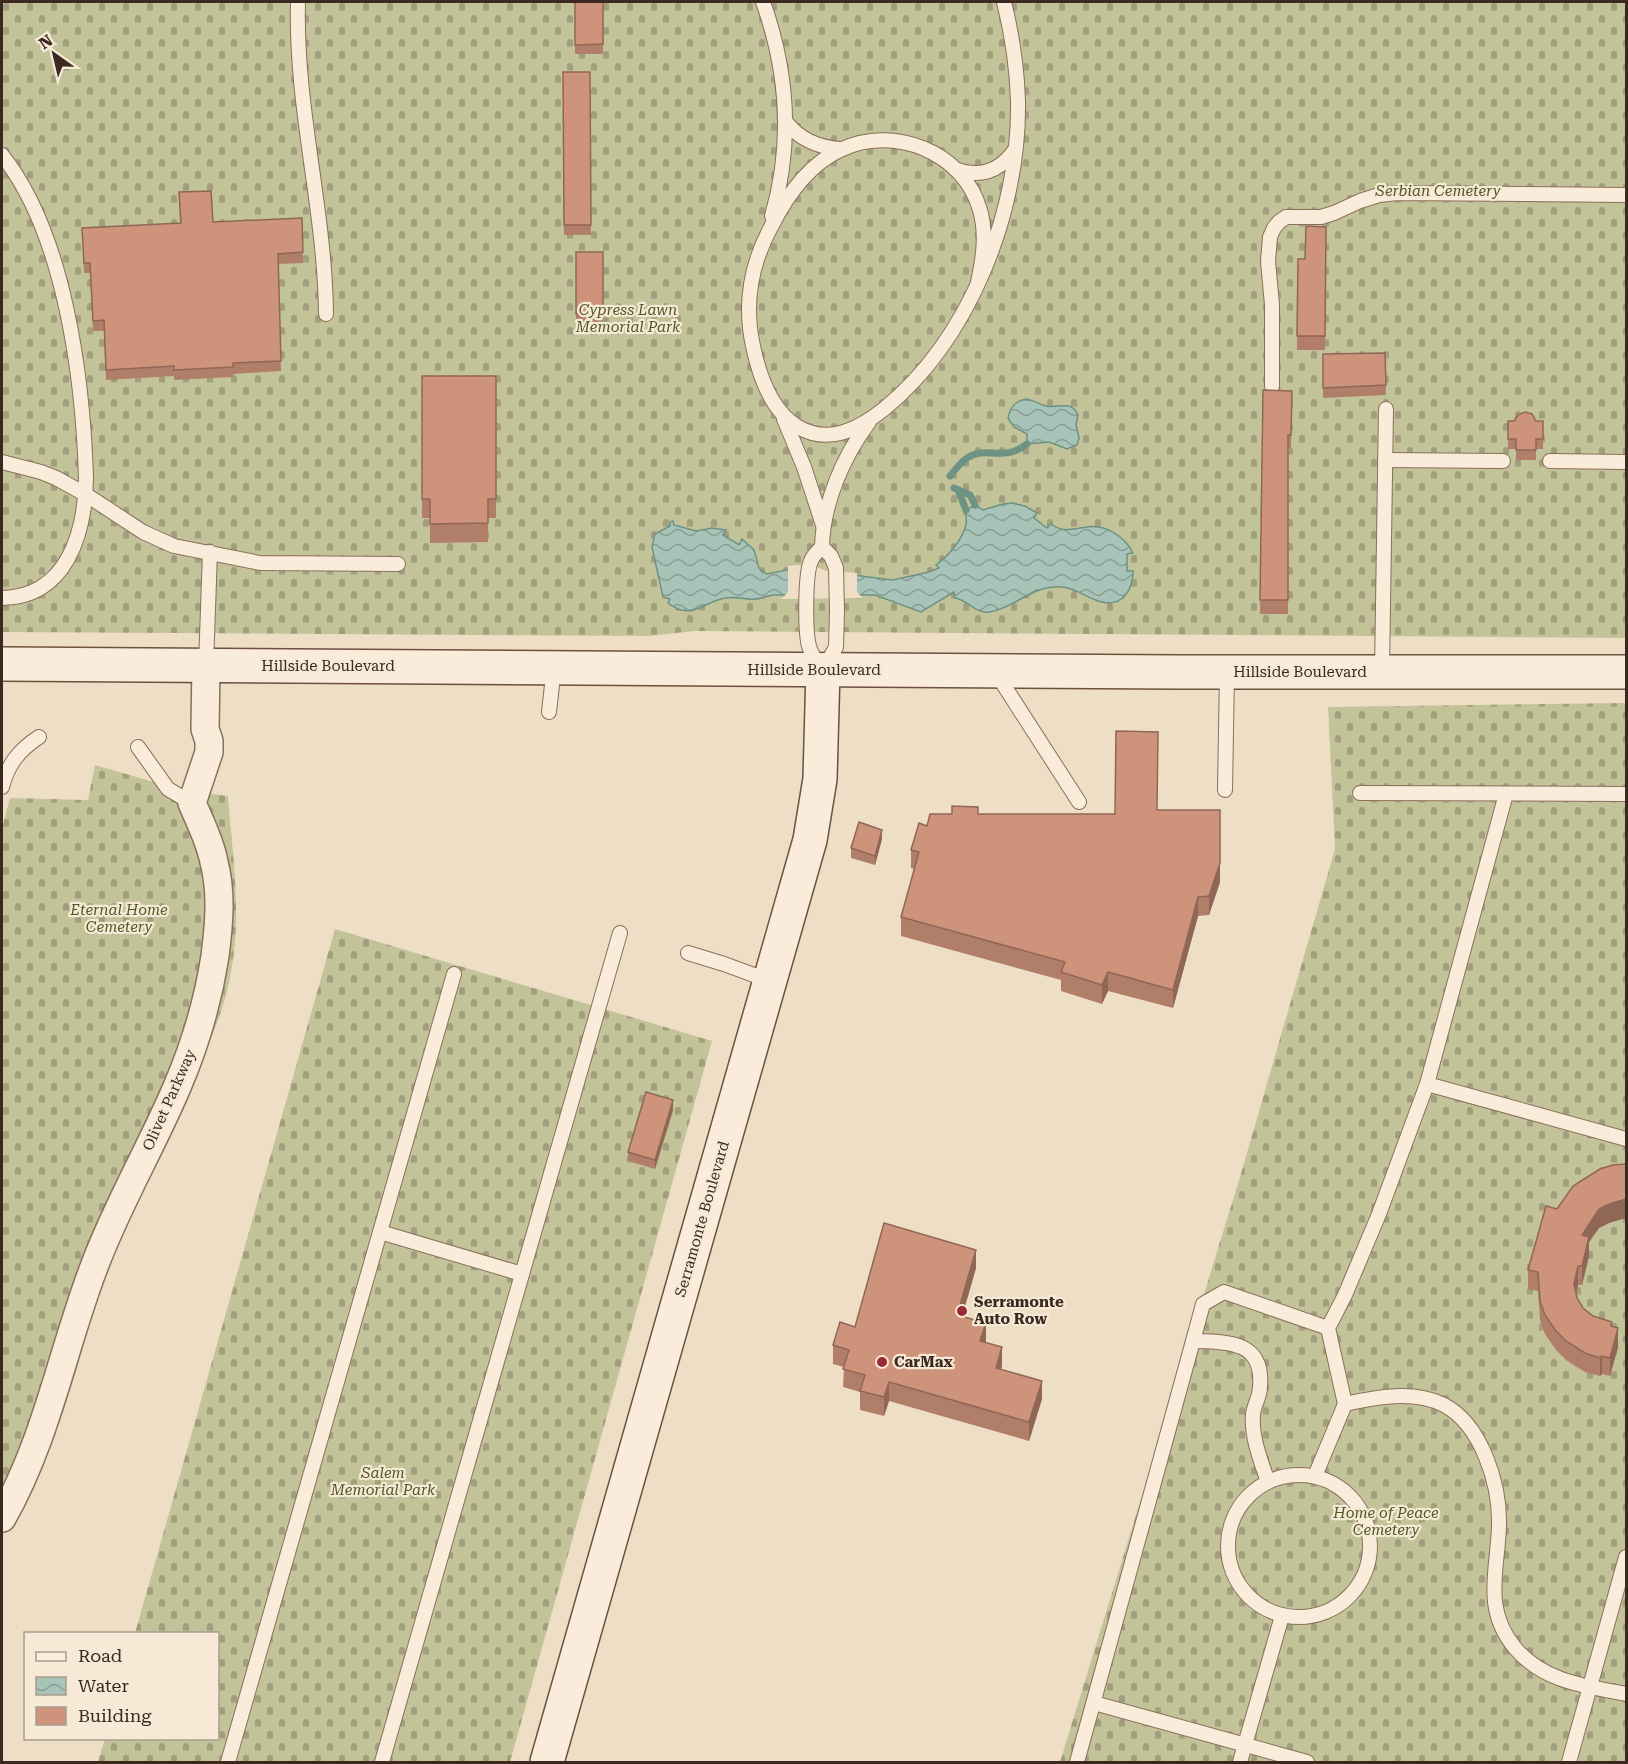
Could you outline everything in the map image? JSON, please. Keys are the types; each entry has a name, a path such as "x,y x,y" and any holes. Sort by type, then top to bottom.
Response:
{"main road":[{"name":"Hillside Boulevard","path":"2,664 995,671 1626,672"},
{"name":"Serramonte Boulevard","path":"547,1762 810,840 821,768 823,670"}],"street":[{"path":"192,803 209,752 209,741 205,729 206,665"},
{"name":"Olivet Parkway","path":"2,1518 24,1474 41,1432 102,1246 177,1087 203,1017 217,940 219,889 207,839 192,803"}],"lane":[{"path":"298,2 298,66 304,123 321,230 326,282 326,314"},
{"path":"763,2 780,60 786,122 778,194 751,282 748,315 759,369 804,467 823,525"},
{"path":"780,411 799,428 823,435 849,431 872,418 905,390 933,358 958,321 978,282 998,229 1007,199 1015,150 1018,102 1014,52 1004,2"},
{"path":"786,122 807,141 840,149"},
{"path":"763,243 776,216 804,177 815,166 840,149 873,140 909,142 925,149 954,169 972,191 980,208 983,226 982,264 978,282"},
{"path":"954,169 976,174 987,172 1007,161 1015,150"},
{"path":"2,155 26,189 62,291 76,365 85,462 85,494 72,550 62,570 42,588 16,597 2,598"},
{"path":"1272,386 1269,246 1274,228 1286,217 1321,217 1370,198 1398,193 1626,195"},
{"path":"1382,671 1386,409"},
{"path":"823,670 809,646 808,573 811,562 822,547 823,525 845,463 872,418"},
{"path":"1385,460 1503,461"},
{"path":"1550,461 1626,462"},
{"path":"2,462 41,472 85,494 157,540 183,549 260,562 398,564"},
{"path":"822,547 834,562 837,573 836,647 823,670"},
{"path":"206,665 210,552"},
{"path":"549,712 554,667"},
{"path":"995,671 1078,802"},
{"path":"1225,790 1227,672"},
{"path":"2,787 9,765 39,737"},
{"path":"138,747 168,789 192,803"},
{"path":"1360,793 1626,794"},
{"path":"1315,1476 1345,1404 1328,1328 1345,1295 1379,1214 1426,1084 1506,794"},
{"path":"382,1762 620,933"},
{"path":"688,953 770,981"},
{"path":"228,1762 454,974"},
{"path":"1426,1084 1626,1139"},
{"path":"380,1232 522,1274"},
{"path":"1077,1762 1203,1304 1224,1292 1328,1328"},
{"path":"1193,1341 1232,1342 1247,1349 1256,1359 1261,1370 1260,1390 1253,1413 1254,1432 1268,1482"},
{"path":"1345,1404 1384,1397 1415,1398 1445,1406 1468,1427 1484,1453 1496,1489 1499,1524 1494,1593 1497,1611 1514,1646 1548,1675 1626,1694"},
{"path":"1291,1476 1315,1476 1344,1490 1355,1501 1364,1516 1370,1540 1368,1565 1362,1581 1340,1605 1312,1616 1297,1618 1282,1616 1268,1611 1244,1592 1230,1564 1227,1548 1229,1532 1238,1510 1254,1491 1268,1482 1291,1476"},
{"path":"1569,1762 1626,1557"},
{"path":"1240,1762 1282,1616"},
{"path":"1094,1703 1307,1762"}],"green space":[{"name":"Cypress Lawn Memorial Park","path":"2,2 1626,2 1626,638 695,631 649,636 2,632"},
{"name":"Home of Peace Cemetery","path":"1626,703 1626,1762 1060,1762 1240,1177 1335,849 1328,707"},
{"name":"Eternal Home Cemetery","path":"95,765 182,790 228,796 236,894 232,966 227,991 210,1040 151,1157 114,1248 99,1290 70,1391 51,1444 2,1525 2,828 10,798 88,800"},
{"name":"Salem Memorial Park","path":"335,929 712,1041 510,1762 98,1762 105,1740 219,1740 219,1632 135,1632"}],"water":[{"path":"1026,399 1051,407 1072,407 1078,415 1077,445 1067,449 1049,442 1027,444 1027,434 1014,427 1008,418 1014,405"},
{"path":"1012,503 1025,506 1037,513 1034,518 1047,528 1051,524 1064,529 1094,527 1108,530 1120,537 1133,553 1127,554 1127,571 1133,571 1129,590 1121,599 1109,603 1068,588 1045,588 989,612 976,609 955,598 954,592 921,612 875,595 773,595 757,599 733,597 718,600 691,611 684,611 668,603 670,599 663,597 652,547 655,534 670,526 670,522 673,521 674,525 696,531 712,528 726,530 723,535 739,545 742,539 754,550 759,568 767,574 797,568 893,580 939,568 936,565 954,548 964,531 966,510 975,505 983,510"}],"pier":[{"path":"797,565 827,571 857,573 857,592 863,598 781,599 788,592 788,566"}],"building":[{"path":"575,2 603,2 603,44 575,45"},
{"path":"563,72 590,72 591,225 564,225"},
{"path":"211,191 213,222 302,218 303,252 278,254 281,361 233,363 233,367 174,370 174,366 106,370 104,320 93,321 90,263 84,263 82,228 181,223 179,192"},
{"path":"1306,226 1326,227 1325,336 1297,336 1298,259 1305,259"},
{"path":"576,252 603,252 603,314 576,314"},
{"path":"1385,353 1386,385 1323,388 1323,354"},
{"path":"422,376 496,376 496,499 488,499 488,523 430,524 430,499 422,499"},
{"path":"1263,390 1292,391 1291,435 1288,435 1288,600 1260,600"},
{"path":"1525,412 1532,414 1536,421 1543,421 1543,439 1536,439 1536,450 1516,450 1516,439 1508,439 1508,421 1514,421 1518,415"},
{"path":"1116,731 1158,732 1157,810 1220,810 1220,863 1209,896 1198,897 1173,990 1108,972 1102,985 1061,972 1065,962 901,917 919,852 911,850 919,823 927,826 930,814 952,814 952,806 978,807 978,814 1115,814"},
{"path":"859,822 882,830 875,856 851,848"},
{"path":"646,1092 673,1100 655,1160 628,1152"},
{"path":"1626,1164 1626,1199 1599,1209 1582,1235 1589,1237 1582,1266 1578,1266 1574,1284 1577,1298 1583,1308 1593,1316 1612,1322 1611,1326 1618,1328 1610,1358 1602,1356 1600,1358 1585,1353 1566,1341 1556,1331 1545,1315 1540,1301 1538,1272 1528,1270 1546,1206 1557,1209 1573,1186 1600,1169"},
{"path":"884,1223 976,1250 957,1315 986,1323 980,1341 1002,1347 996,1368 1042,1381 1029,1422 889,1382 884,1397 860,1391 865,1375 843,1369 849,1350 833,1345 840,1322 855,1327"}],"waterway":[{"path":"950,476 962,462 974,454 1010,452 1027,444"},
{"path":"954,488 970,495 975,505"},
{"path":"958,490 966,510"}],"place":[{"name":"Serramonte Auto Row","path":"962,1311"},
{"name":"CarMax","path":"882,1362"}],"park label":[{"name":"Serbian Cemetery","path":"1438,191"}]}
